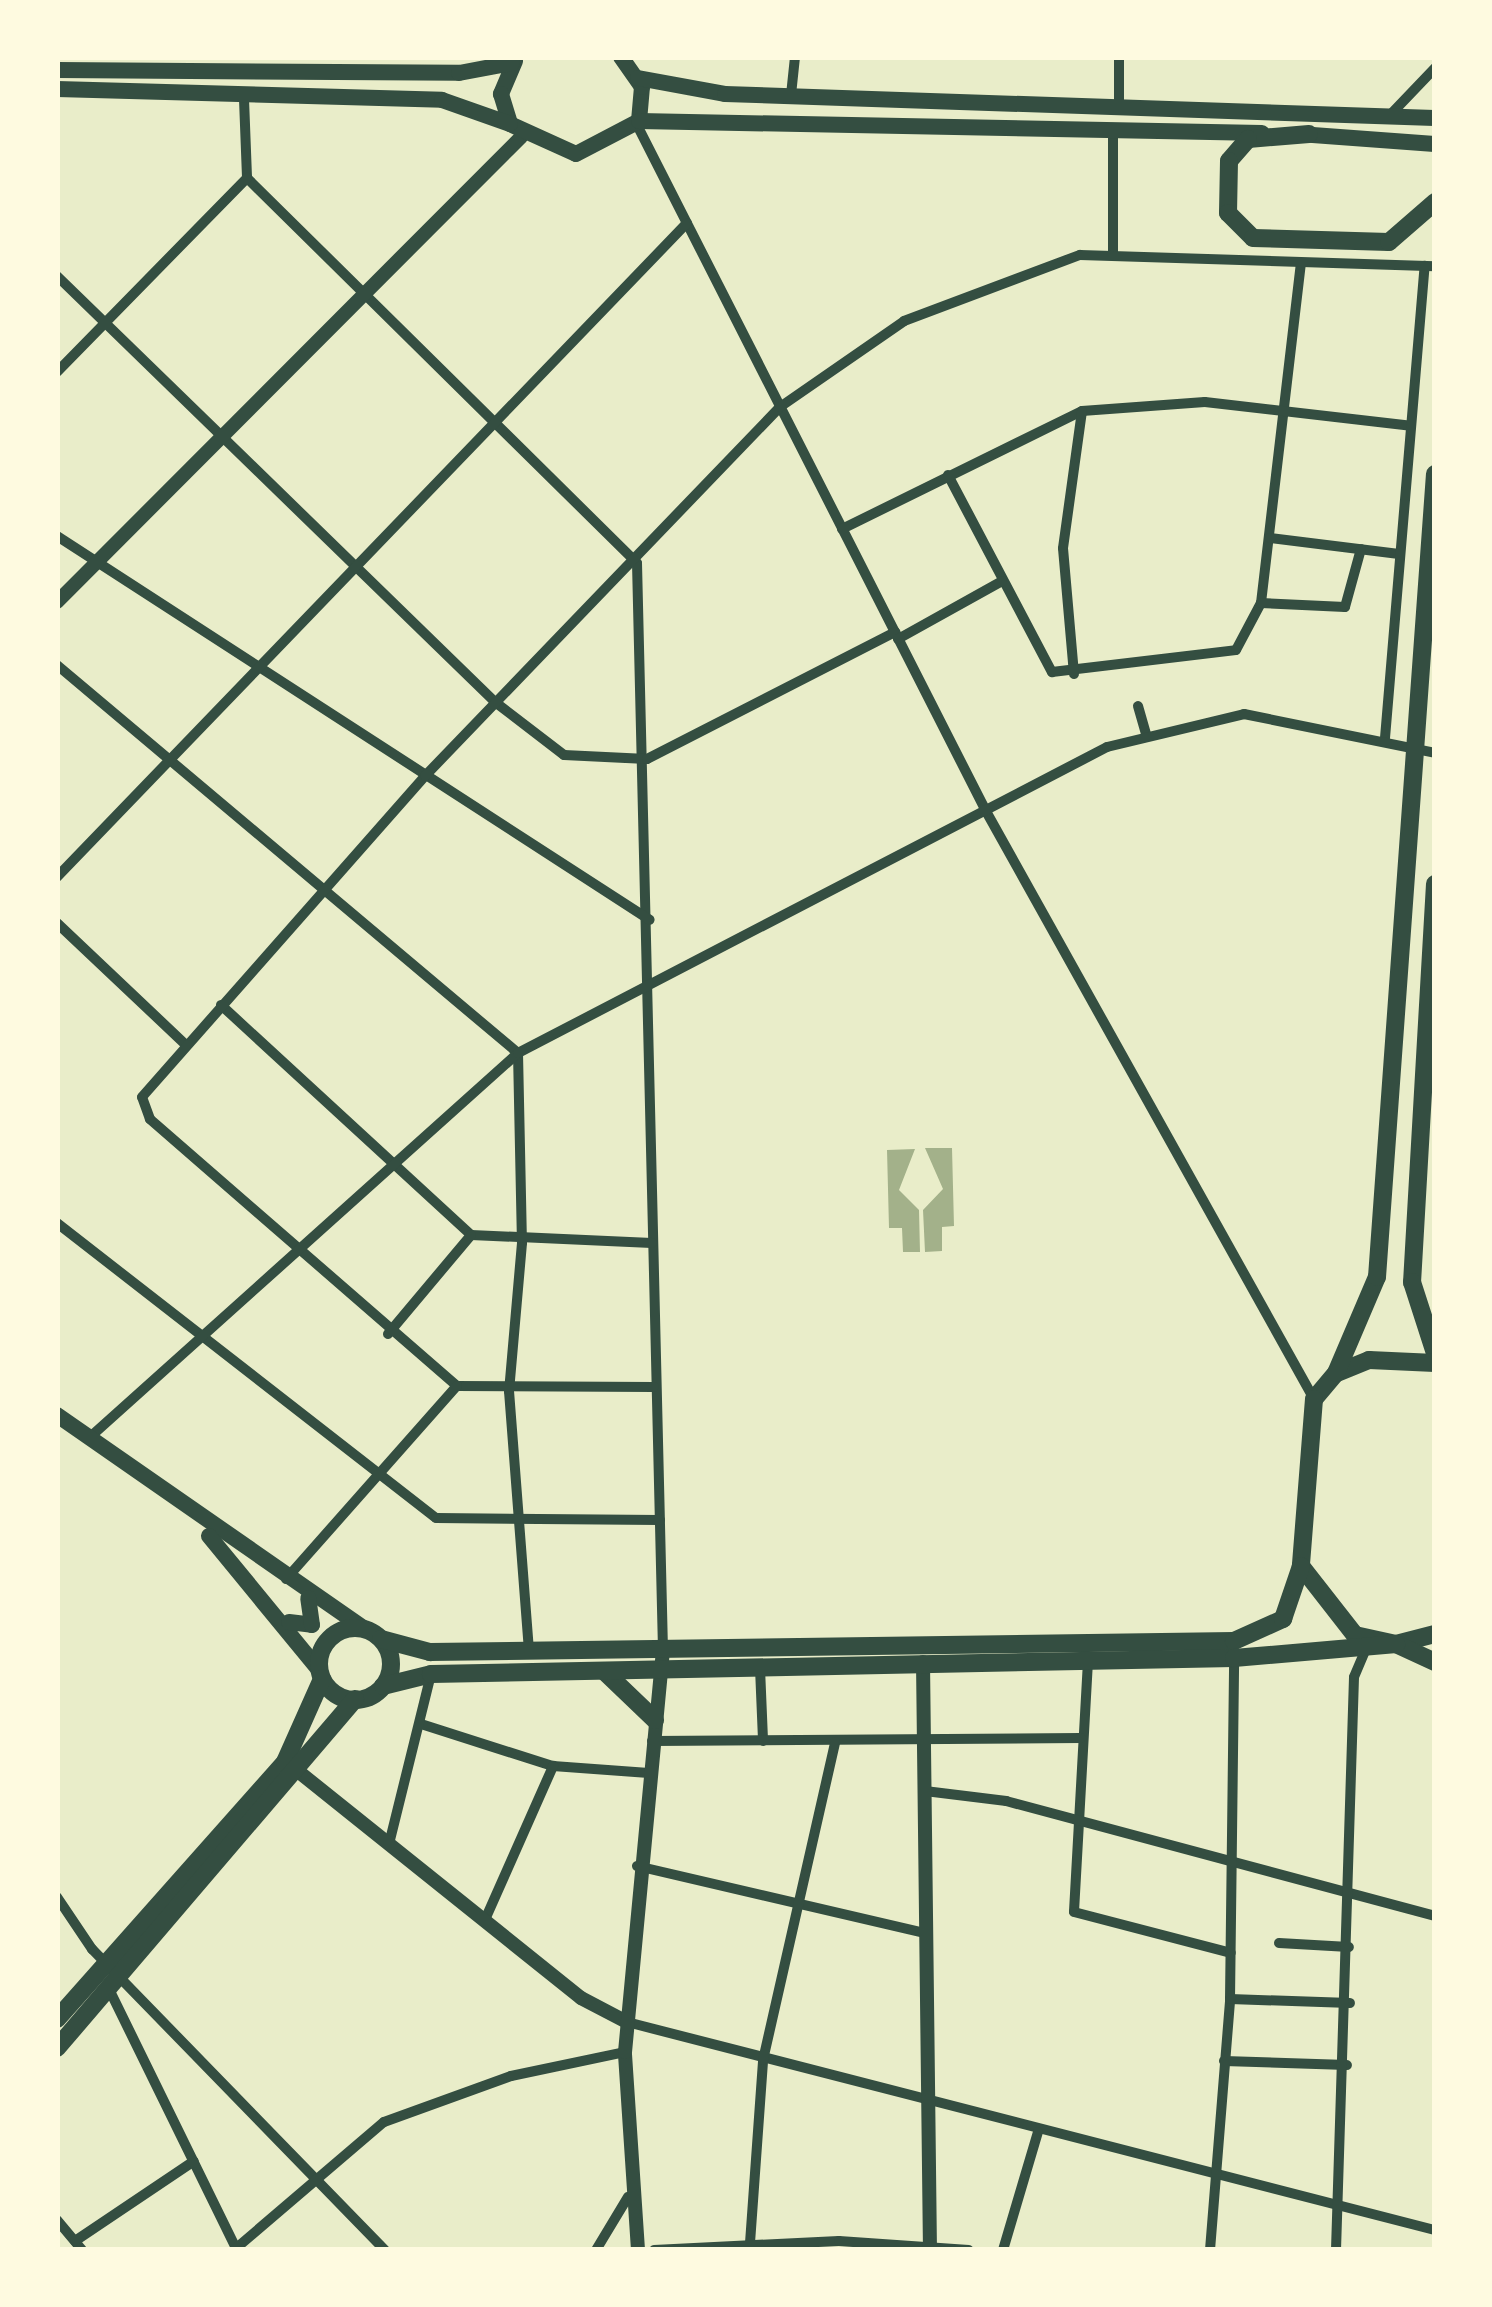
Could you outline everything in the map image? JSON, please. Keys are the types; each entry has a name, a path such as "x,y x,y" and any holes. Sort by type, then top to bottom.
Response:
{"highway":[{"path":"1309,134 1247,139 1223,195 1253,238 1349,247 1388,242 1435,202"},
{"path":"57,2019 355,1699 383,1685 431,1674 663,1662 1234,1641 1283,1619 1300,1566 1314,1399 1336,1373 1372,1307 1435,474"},
{"path":"1435,884 1414,1160 1412,1282 1435,1353"},
{"path":"1336,1373 1369,1360 1435,1363"},
{"path":"1300,1566 1330,1614 1355,1635 1396,1644 1431,1663"},
{"path":"373,1634 383,1685"},
{"path":"291,1765 330,1637 373,1634 407,1652 529,1651 760,1668 1088,1657 1234,1658 1396,1644 1435,1634"},
{"path":"596,1669 655,1720"},
{"path":"321,1675 355,1699"},
{"path":"57,2048 105,1969"}],"main road":[{"path":"621,57 638,78 637,122"},
{"path":"57,70 517,60 500,103 515,131"},
{"path":"638,78 791,95 1435,118"},
{"path":"57,89 244,99 442,100 576,154 637,122 1113,128 1309,134 1435,144"},
{"path":"57,1415 292,1583 373,1634"},
{"path":"57,1427 220,1544 284,1617 321,1675"},
{"path":"284,1617 302,1629 315,1621 292,1583"}],"street":[{"path":"791,95 795,57"},
{"path":"1119,57 1119,104"},
{"path":"1388,116 1435,68"},
{"path":"244,99 247,178 358,295 637,563 647,759 654,1387 663,1662 637,1866 625,2052 628,2197 638,2250"},
{"path":"637,122 987,813 1314,1399"},
{"path":"1113,128 1113,254"},
{"path":"57,602 515,131"},
{"path":"57,372 247,178"},
{"path":"57,877 255,664 687,224"},
{"path":"654,1387 508,1391 457,1386 388,1334 150,1119 140,1102 220,1004 425,776 637,563 780,407 939,302 1063,258 1113,254 1430,266 1411,426 1385,738"},
{"path":"947,475 1048,667 1074,674 1236,650 1261,603 1301,264"},
{"path":"57,276 223,430 495,702 564,755 647,759 1002,580"},
{"path":"842,529 1082,411 1164,400 1411,426"},
{"path":"1074,674 1064,548 1082,411"},
{"path":"57,536 650,920"},
{"path":"1270,538 1399,554"},
{"path":"1261,603 1345,607 1361,549"},
{"path":"57,664 328,884 518,1053 522,1243 508,1391 514,1520 529,1651"},
{"path":"1129,669 1132,686"},
{"path":"1138,706 1146,734"},
{"path":"88,1438 199,1332 299,1250 518,1053 651,979 1146,734 1244,714 1385,738 1435,753"},
{"path":"57,922 187,1046"},
{"path":"220,1004 471,1235 522,1243 652,1243"},
{"path":"57,1222 370,1474 436,1518 660,1520"},
{"path":"388,1334 471,1235"},
{"path":"292,1583 370,1474 457,1386"},
{"path":"1336,2250 1350,2003 1354,1677 1367,1647"},
{"path":"1088,1657 1074,1912 1231,1953"},
{"path":"1210,2250 1230,1999 1234,1658"},
{"path":"923,1662 930,2247"},
{"path":"760,1668 763,1741"},
{"path":"389,1844 431,1674"},
{"path":"421,1724 553,1766 649,1773"},
{"path":"652,1741 1081,1738"},
{"path":"750,2243 763,2060 835,1742"},
{"path":"291,1765 484,1922 627,2022 928,2105 1217,2171 1435,2230"},
{"path":"484,1922 553,1766"},
{"path":"925,1791 1233,1857 1435,1916"},
{"path":"637,1866 926,1933"},
{"path":"57,1897 105,1969 236,2249 384,2122 511,2075 625,2052"},
{"path":"1279,1943 1349,1947"},
{"path":"105,1969 385,2250"},
{"path":"1230,1999 1350,2003"},
{"path":"141,2040 161,2021"},
{"path":"1224,2061 1347,2065"},
{"path":"1003,2250 1038,2132"},
{"path":"57,2221 79,2246 194,2161"},
{"path":"596,2250 628,2197"},
{"path":"654,2250 750,2243 969,2250"}],"shaded area":[{"path":"925,1148 952,1148 954,1226 942,1227 942,1251 925,1252 923,1210 943,1189"},
{"path":"915,1149 899,1190 919,1210 920,1252 903,1252 902,1228 889,1228 887,1150"}]}
